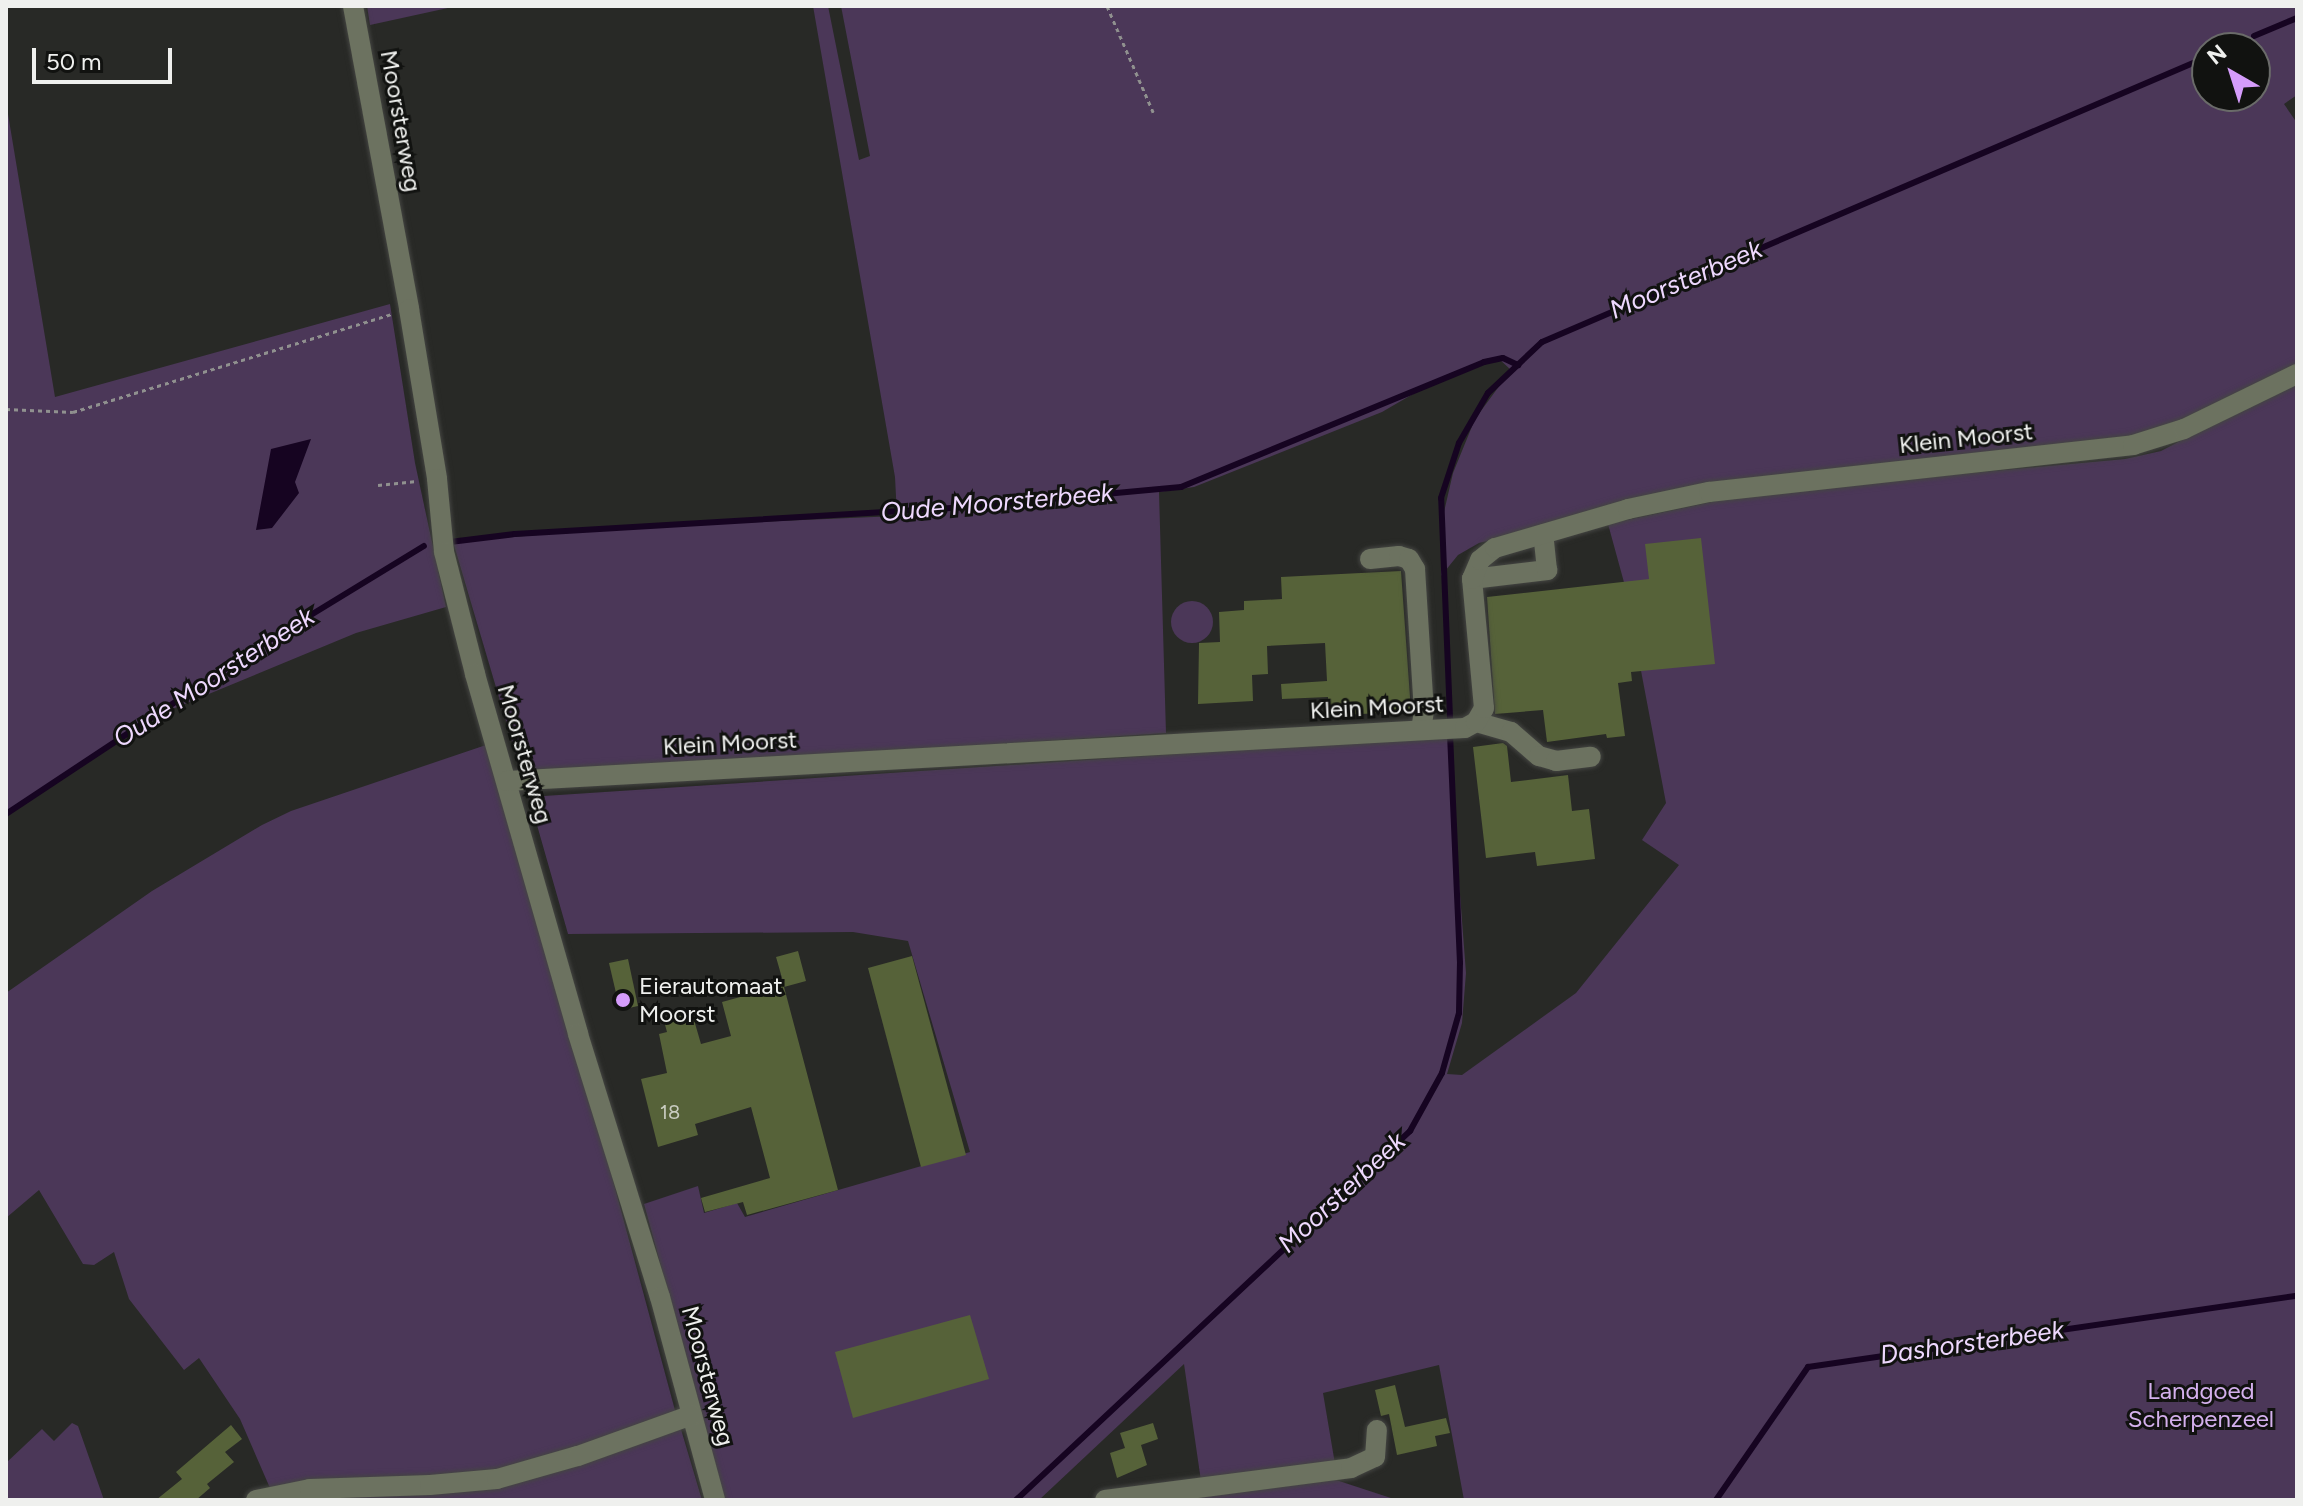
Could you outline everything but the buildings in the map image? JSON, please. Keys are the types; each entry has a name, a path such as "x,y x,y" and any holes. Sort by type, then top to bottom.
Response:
{"street":[{"name":"Moorsterweg","path":"353,6 409,309 437,479 444,552 475,674 715,1500"},
{"name":"Klein Moorst","path":"507,781 1465,728 1476,722 1484,708 1472,579 1480,560 1495,548 1628,509 1709,492 2133,445 2184,429 2297,374"},
{"path":"1472,579 1547,570 1543,534"},
{"path":"1370,559 1399,556 1409,559 1415,569 1424,711 1421,730"},
{"path":"1476,722 1511,732 1539,756 1547,759 1556,761 1591,757"},
{"path":"256,1500 310,1489 430,1485 497,1479 578,1456 692,1415"},
{"path":"1105,1500 1351,1468 1375,1457 1377,1430"}],"path":[{"path":"1107,6 1153,112"},
{"path":"6,409 73,412 409,309"},
{"path":"378,485 437,479"}],"green space":[{"path":"367,6 457,6 370,25"},
{"path":"813,6 828,6 859,160 870,156 841,6 2297,6 2297,95 2284,104 2297,123 2297,365 2171,431 1967,456 1555,525 1479,543 1458,555 1441,576 1444,512 1453,473 1475,419 1511,370 1498,358 1489,358 1444,376 1382,412 1194,487 1159,492 1166,733 522,775 453,542 620,528 897,516 895,477"},
{"path":"6,102 55,397 390,304 415,463 446,607 356,633 170,710 6,812"},
{"name":"Landgoed Scherpenzeel","path":"2297,380 2297,1500 1464,1500 1439,1365 1323,1393 1335,1464 1201,1481 1184,1364 1039,1500 725,1500 644,1204 698,1186 704,1213 737,1203 745,1217 970,1152 908,941 853,932 568,934 529,797 1448,736 1466,973 1462,1023 1447,1074 1462,1075 1576,993 1679,865 1642,840 1666,803 1625,586 1608,524 1754,493 2125,459 2161,451"},
{"path":"1192,601 1207,607 1213,622 1207,637 1192,643 1177,637 1171,622 1177,607"},
{"path":"486,745 591,1099 676,1414 603,1441 486,1472 270,1488 240,1419 199,1358 184,1370 129,1299 114,1252 94,1265 83,1264 39,1190 6,1218 6,993 152,891 262,825 291,811"},
{"path":"72,1423 78,1426 104,1500 6,1500 6,1463 42,1429 54,1441"},
{"path":"680,1426 702,1500 280,1500 425,1493"},
{"path":"1336,1480 1397,1500 1171,1500"}],"shaded area":[{"path":"311,439 295,482 299,493 272,528 256,530 271,449"}],"waterway":[{"name":"Moorsterbeek","path":"2264,32 2297,18"},
{"name":"Moorsterbeek","path":"1450,718 1441,498 1459,443 1488,393 1542,342 2191,64"},
{"name":"Oude Moorsterbeek","path":"450,542 515,534 955,508 1181,487 1484,362 1503,358 1518,365"},
{"name":"Oude Moorsterbeek","path":"6,814 260,646 424,546"},
{"name":"Moorsterbeek","path":"1016,1500 1410,1131 1442,1073 1459,1013 1460,963 1450,737"},
{"name":"Dashorsterbeek","path":"1716,1500 1808,1367 2297,1296"}],"place":[{"name":"Eierautomaat Moorst","path":"623,1000"}]}
